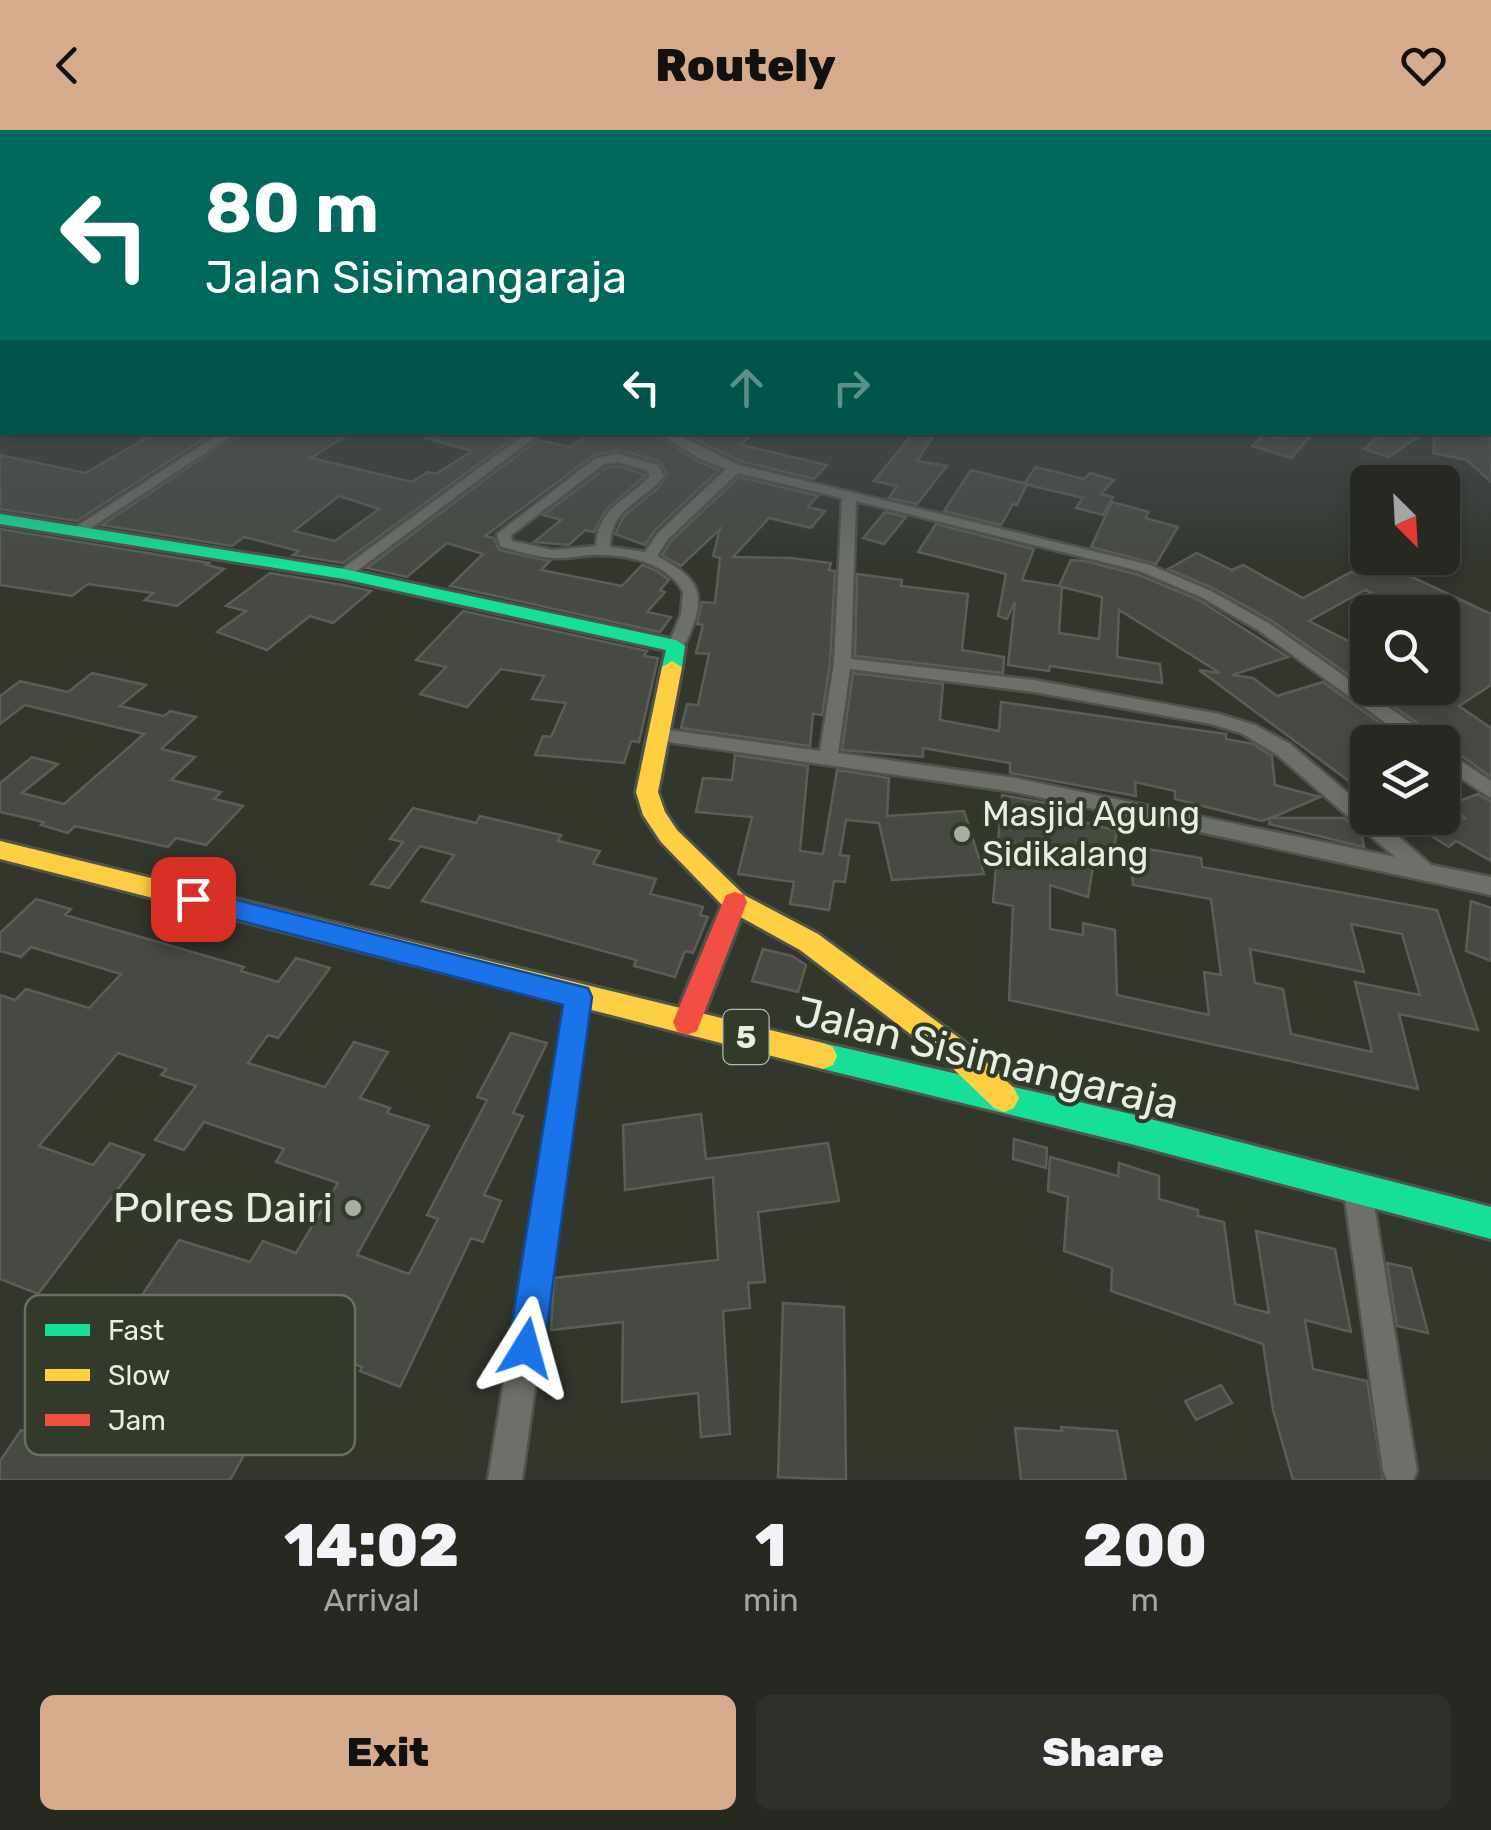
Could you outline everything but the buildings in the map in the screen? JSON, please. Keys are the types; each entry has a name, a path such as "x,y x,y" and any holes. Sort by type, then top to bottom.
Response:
{"main road":[{"path":"0,520 344,574 676,646 647,792 654,815 668,836 735,902 808,942 883,996 952,1049 1010,1103"},
{"name":"Jalan Sisimangaraja","path":"0,850 578,997 1010,1103 1074,1115 1358,1192 1491,1223"},
{"path":"687,1022 735,902"}],"street":[{"path":"78,530 217,441"},
{"path":"344,574 524,441"},
{"path":"679,441 735,468 1145,568 1206,594 1264,627 1400,725"},
{"path":"603,550 602,531 612,514 655,481 657,472 653,468 618,458 594,464 508,529 503,539 511,546 553,554 603,550 649,557 686,580 693,590 692,611 676,646"},
{"path":"649,557 663,536 735,468"},
{"path":"828,757 842,663 849,496"},
{"path":"842,663 1034,686 1214,718 1248,729 1282,749 1428,873"},
{"path":"661,735 1015,785 1491,886"},
{"path":"1460,769 1491,791"},
{"path":"505,1480 578,997"},
{"path":"1358,1192 1400,1471"}],"traffic: fast":[{"path":"0,519 344,574 676,646 672,667"},
{"path":"823,1056 1131,1129 1491,1223"}],"traffic: slow":[{"path":"672,667 647,792 654,815 669,836 735,902 809,942 952,1049 1004,1098"},
{"path":"0,850 823,1056"}],"traffic: jam":[{"path":"687,1022 735,902"}],"place":[{"name":"Masjid Agung Sidikalang","path":"962,834"},
{"name":"Polres Dairi","path":"353,1208"}],"route":[{"path":"193,899 578,997 526,1348"}]}
